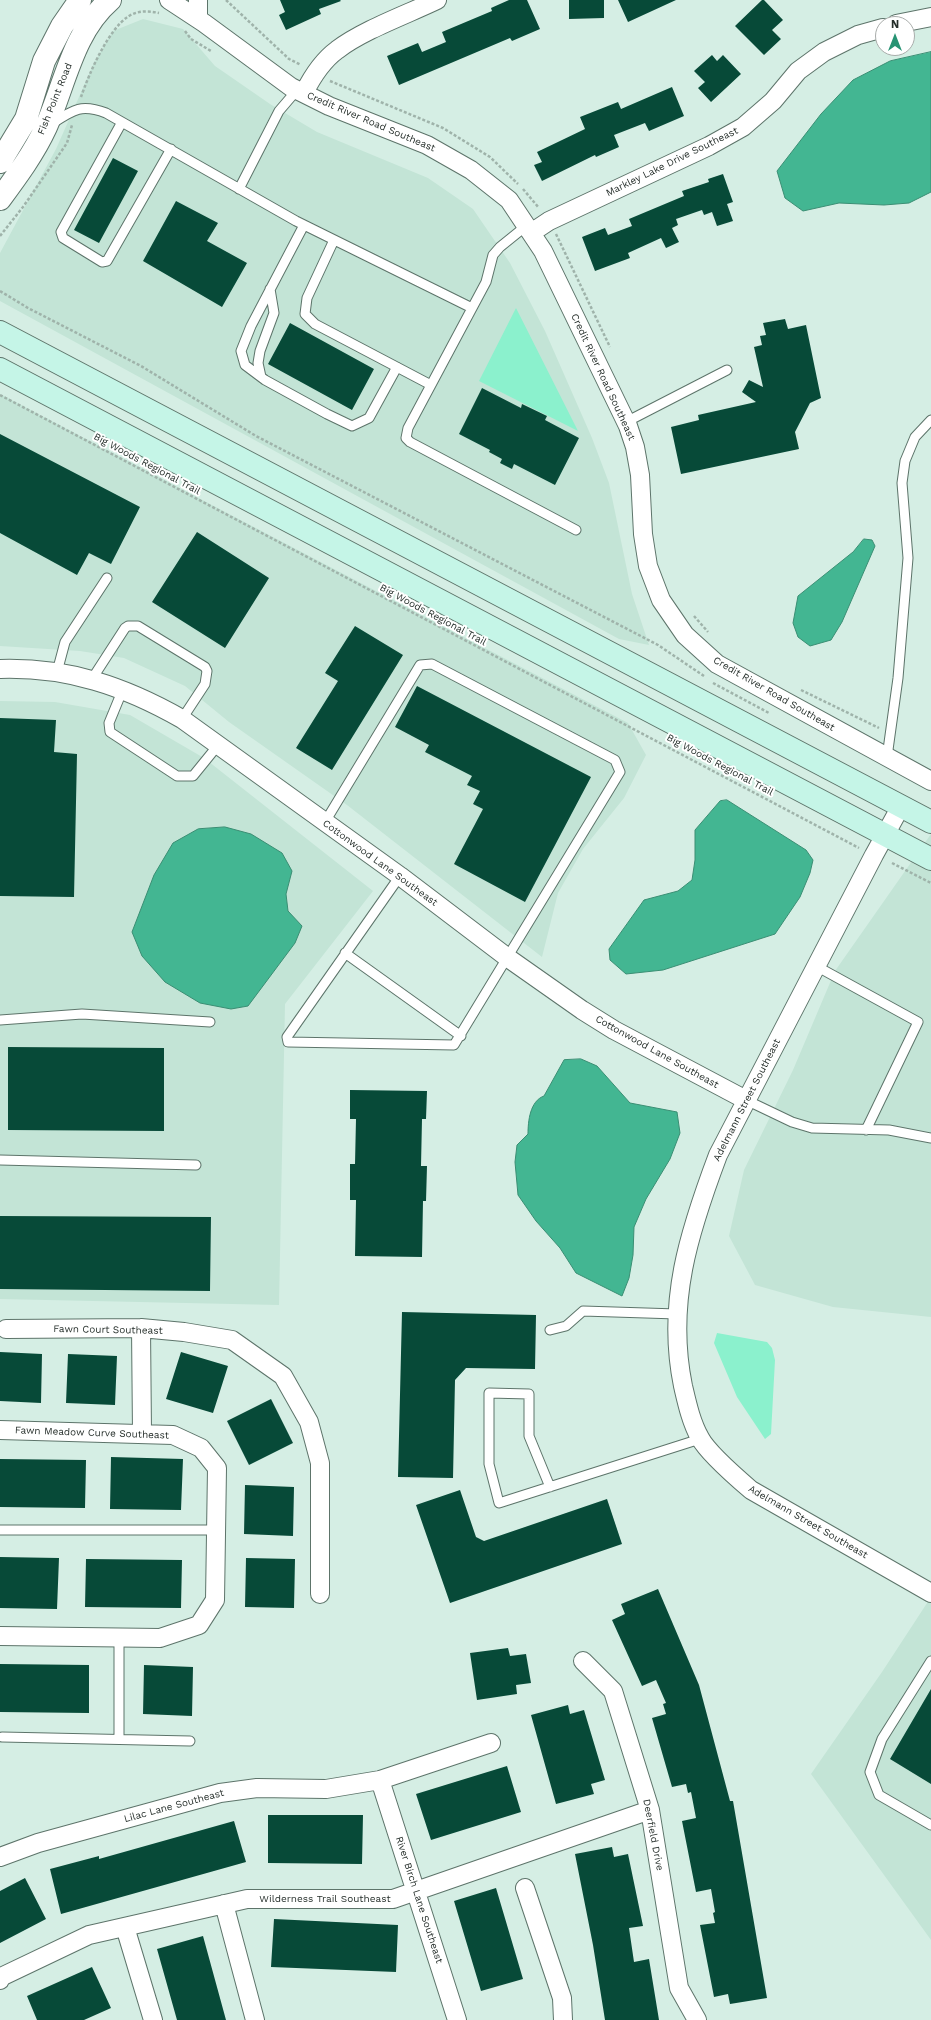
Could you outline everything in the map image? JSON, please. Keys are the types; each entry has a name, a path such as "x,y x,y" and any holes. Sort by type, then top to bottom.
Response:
{"main road":[{"path":"0,332 931,822"},
{"path":"0,369 931,859"}],"street":[{"name":"Fish Point Road","path":"0,162 26,119 44,61 62,26 80,0"},
{"name":"Fish Point Road","path":"0,199 25,165 45,128 71,59 86,29 98,10 110,0"},
{"path":"198,0 198,19"},
{"path":"300,92 315,73 337,50 360,37 437,0"},
{"name":"Credit River Road Southeast","path":"164,6 198,19 300,92 329,106 427,145 471,170 509,200 542,251 626,422 635,447 640,475 643,534 648,566 661,600 685,635 717,664 931,781"},
{"path":"915,20 931,17"},
{"name":"Markley Lake Drive Southeast","path":"528,230 709,146 743,127 773,101 798,71 824,52 858,35 875,30"},
{"name":"Cottonwood Lane Southeast","path":"0,669 27,668 92,679 123,689 182,718 400,876 508,958 614,1030 746,1100"},
{"name":"Adelmann Street Southeast","path":"901,806 718,1155 701,1201 680,1284 677,1314 678,1362 688,1406 700,1439 728,1470 751,1490 931,1593"},
{"path":"141,1328 142,1433"},
{"name":"Fawn Court Southeast","path":"6,1329 141,1328 184,1332 232,1340 283,1376 309,1422 320,1463 320,1594"},
{"name":"Fawn Meadow Curve Southeast","path":"0,1430 173,1435 200,1448 217,1468 215,1600 199,1625 160,1638 0,1636"},
{"name":"Deerfield Drive","path":"583,1661 613,1691 650,1810 679,1988 697,2020"},
{"name":"Lilac Lane Southeast","path":"0,1857 38,1843 220,1793 257,1788 326,1789 380,1780 491,1743"},
{"name":"River Birch Lane Southeast","path":"380,1780 417,1891 457,2020"},
{"name":"Wilderness Trail Southeast","path":"0,1977 89,1935 247,1899 393,1899 650,1810"},
{"path":"525,1888 562,1998 563,2020"},
{"path":"224,1904 255,2020"},
{"path":"125,1927 150,2019"}],"lane":[{"path":"239,189 279,110 300,92"},
{"path":"45,128 67,113 77,109 90,108 122,122 304,225 472,308"},
{"path":"122,122 61,232 63,238 102,262 108,261 171,149"},
{"path":"304,225 251,326 241,351 245,365 261,377 327,414 352,426 369,418 397,367"},
{"path":"528,230 500,247 493,255 486,282 406,434 410,442 576,530"},
{"path":"334,240 307,298 305,314 315,324 431,385"},
{"path":"261,377 258,362 260,351 274,314 270,289"},
{"path":"626,422 728,370"},
{"path":"887,757 898,678 908,558 902,483 905,461 915,437 931,420"},
{"path":"57,672 64,642 108,578"},
{"path":"92,679 125,628 128,626 138,626 204,667 207,671 204,684 182,718"},
{"path":"325,822 420,665 432,664 614,760 620,772 461,1036 454,1045 288,1042 287,1037 400,876"},
{"path":"123,689 109,723 110,732 177,776 193,776 219,744"},
{"path":"345,953 461,1036"},
{"path":"816,966 918,1022 866,1130"},
{"path":"0,1020 82,1014 210,1022"},
{"path":"746,1100 792,1122 812,1128 889,1130 931,1138"},
{"path":"0,1160 196,1165"},
{"path":"550,1330 566,1326 583,1311 677,1314"},
{"path":"550,1487 529,1436 529,1394 489,1393 489,1464 499,1503 550,1487 700,1439"},
{"path":"0,1530 216,1530"},
{"path":"119,1637 119,1739"},
{"path":"931,1661 882,1739 870,1772 879,1795 931,1824"},
{"path":"2,1737 190,1741"}],"path":[{"path":"226,0 289,59 336,84 443,128 490,157 528,195 549,221 612,352"},
{"path":"0,236 23,207 66,143 86,83 110,36 130,15 164,6"},
{"path":"181,28 191,39 216,54"},
{"path":"0,291 28,308 141,366 256,436 658,645 714,683 773,715"},
{"name":"Big Woods Regional Trail","path":"0,396 859,848"},
{"path":"692,615 712,636"},
{"path":"800,689 890,734"},
{"path":"892,863 931,883"}],"shaded area":[{"path":"143,19 183,29 215,66 270,104 317,132 428,178 473,209 510,263 545,331 592,438 609,483 632,594 649,645 619,639 0,301 0,253 56,149 94,63 113,31"},
{"path":"931,52 931,192 909,203 884,205 839,203 803,211 785,198 777,171 821,114 853,80 890,61"},
{"path":"516,308 578,431 479,381"},
{"path":"0,394 628,723 646,755 624,798 583,849 558,893 542,957 347,805 229,722 185,686 124,658 80,651 0,646"},
{"path":"864,539 872,540 875,546 842,622 831,640 810,646 798,637 793,623 798,596 853,552"},
{"path":"0,701 55,702 130,715 204,758 373,891 285,1004 279,1305 0,1299"},
{"path":"727,800 806,850 813,860 810,873 800,897 775,934 663,970 626,974 610,960 609,949 644,900 678,891 692,880 695,860 695,830 720,801"},
{"path":"225,827 251,834 282,853 292,871 286,894 288,911 302,926 295,943 248,1006 231,1009 200,1003 165,982 142,956 132,932 154,875 173,843 198,829"},
{"path":"931,834 931,1317 833,1307 755,1285 729,1236 744,1170 793,1070 835,971"},
{"path":"581,1059 597,1066 630,1103 677,1112 680,1133 670,1159 646,1199 634,1227 633,1255 629,1278 622,1296 576,1273 560,1248 536,1221 518,1195 515,1162 517,1145 528,1134 529,1118 533,1107 539,1099 544,1096 564,1060"},
{"path":"717,1333 767,1342 772,1348 775,1360 771,1434 765,1439 737,1397 714,1343"},
{"path":"931,1597 931,1940 811,1774 882,1672"}],"building":[{"path":"280,0 341,1 319,9 321,14 286,30 279,15 285,12"},
{"path":"509,0 527,0 540,29 512,41 510,38 399,85 387,56 418,43 422,52 446,42 442,32 492,11 491,8"},
{"path":"569,0 604,0 604,18 569,19"},
{"path":"618,0 676,0 628,22"},
{"path":"762,0 764,0 783,20 772,30 781,39 764,55 735,26"},
{"path":"712,55 717,61 723,55 741,74 711,102 698,88 705,82 694,71"},
{"path":"672,87 684,116 649,131 645,123 614,135 619,147 596,157 595,155 542,181 534,165 542,162 537,152 585,129 580,117 618,102 621,109"},
{"path":"113,158 138,171 99,243 74,230"},
{"path":"723,174 733,202 727,204 733,221 717,226 712,212 704,215 702,210 676,219 678,225 672,228 679,242 666,248 661,238 628,253 630,258 595,271 582,237 605,228 608,235 632,226 629,219 684,196 682,191 709,182 708,179"},
{"path":"176,201 218,223 207,241 247,263 222,307 143,261"},
{"path":"785,319 788,329 806,325 821,398 810,403 795,432 799,449 681,474 671,427 699,420 698,415 756,402 742,392 749,380 763,387 754,347 762,345 760,336 766,335 763,323"},
{"path":"290,323 374,369 352,410 268,364"},
{"path":"482,388 521,408 522,404 547,416 545,420 579,438 555,485 514,464 512,469 500,463 502,459 489,452 490,450 459,434"},
{"path":"0,434 140,507 111,564 89,553 77,575 0,533"},
{"path":"197,532 269,578 225,648 152,602"},
{"path":"355,626 403,655 332,770 296,748 338,681 325,673"},
{"path":"417,686 591,777 525,902 454,864 483,809 473,804 480,791 467,785 472,776 425,752 429,745 395,727"},
{"path":"0,718 56,720 54,752 77,754 74,897 0,896"},
{"path":"8,1047 164,1048 164,1131 8,1130"},
{"path":"350,1090 427,1091 426,1119 422,1119 421,1166 427,1166 426,1201 423,1201 422,1257 355,1256 356,1200 350,1200 350,1164 355,1164 356,1119 350,1119"},
{"path":"0,1216 211,1217 210,1291 0,1289"},
{"path":"402,1312 536,1315 535,1369 466,1368 455,1380 453,1478 398,1477"},
{"path":"0,1352 42,1354 41,1403 0,1401"},
{"path":"181,1352 228,1366 213,1413 166,1399"},
{"path":"68,1354 117,1356 115,1405 66,1403"},
{"path":"271,1399 293,1443 249,1465 227,1421"},
{"path":"111,1457 183,1459 181,1510 110,1509"},
{"path":"0,1459 86,1460 85,1508 0,1507"},
{"path":"245,1485 294,1487 293,1536 244,1534"},
{"path":"460,1490 476,1537 484,1541 607,1499 622,1544 450,1603 416,1505"},
{"path":"0,1557 59,1558 57,1609 0,1608"},
{"path":"246,1558 295,1559 294,1608 245,1607"},
{"path":"86,1559 182,1560 181,1608 85,1607"},
{"path":"658,1589 699,1685 730,1801 733,1801 767,1998 730,2004 728,1994 714,1997 700,1925 715,1923 713,1913 715,1912 711,1889 696,1892 682,1821 696,1818 691,1792 688,1793 686,1784 672,1787 652,1718 666,1714 663,1704 666,1703 656,1680 642,1686 612,1620 625,1614 621,1604"},
{"path":"508,1648 510,1656 526,1654 531,1683 516,1685 517,1694 477,1700 470,1653"},
{"path":"0,1664 89,1665 89,1713 0,1712"},
{"path":"144,1665 193,1667 192,1716 143,1714"},
{"path":"931,1689 931,1784 890,1759"},
{"path":"568,1705 570,1714 584,1710 605,1780 591,1784 594,1794 556,1804 531,1715"},
{"path":"507,1766 521,1812 431,1840 416,1794"},
{"path":"268,1815 363,1815 362,1864 268,1863"},
{"path":"234,1821 246,1862 61,1914 50,1869 99,1856 99,1859"},
{"path":"612,1847 614,1857 628,1854 643,1926 629,1928 634,1962 649,1959 659,2020 605,2020 593,1945 575,1854"},
{"path":"25,1878 46,1919 0,1943 0,1891"},
{"path":"496,1888 523,1979 481,1991 454,1901"},
{"path":"274,1919 398,1925 396,1972 271,1967"},
{"path":"203,1936 226,2020 177,2020 157,1949"},
{"path":"92,1967 111,2008 84,2020 37,2020 27,1996"}]}
